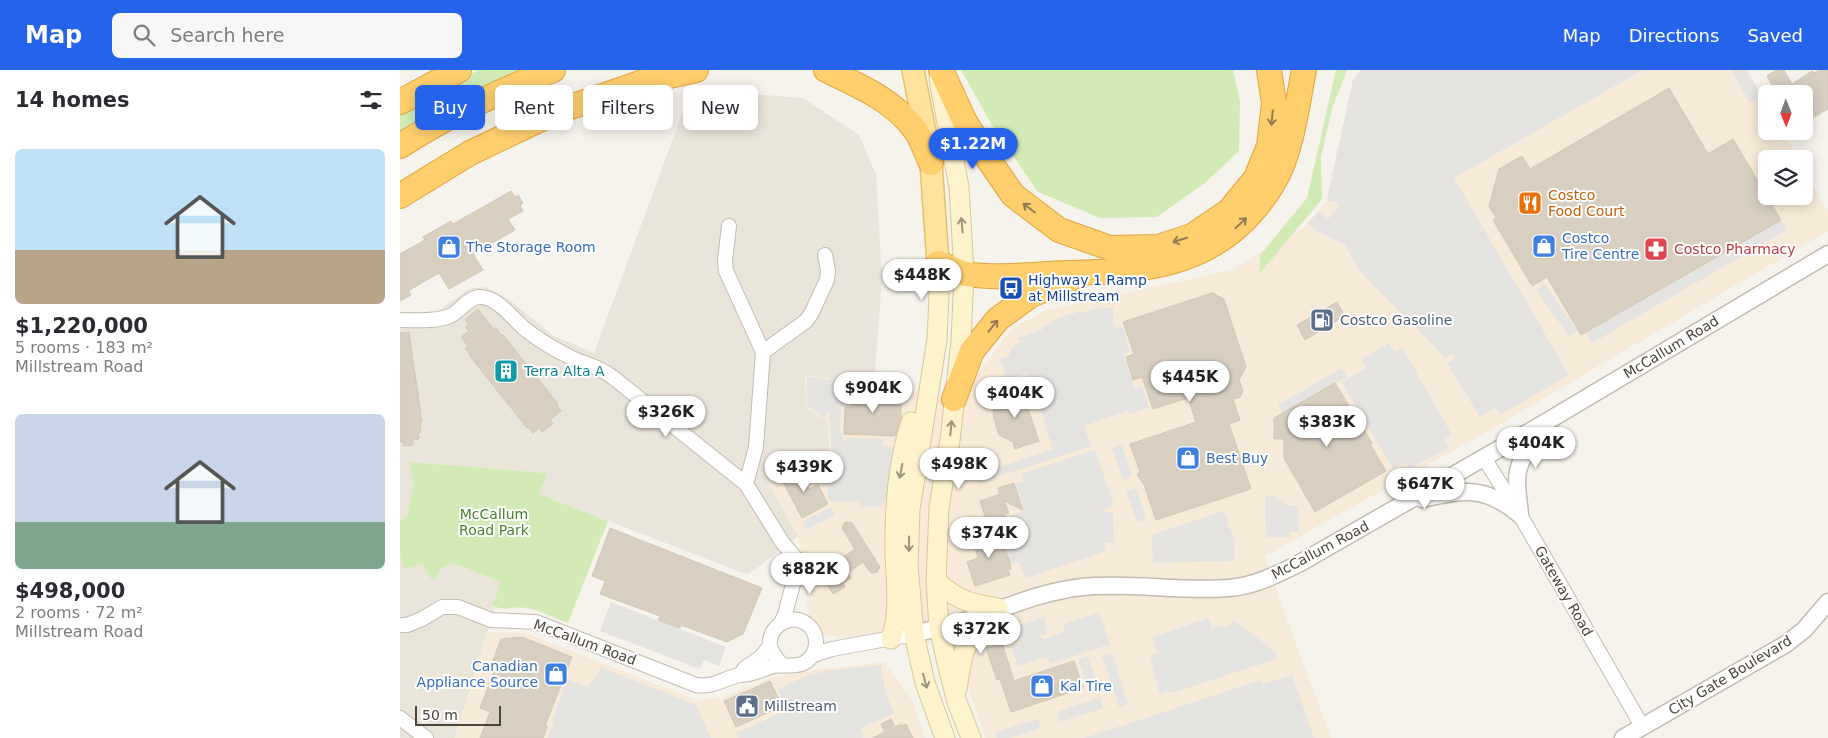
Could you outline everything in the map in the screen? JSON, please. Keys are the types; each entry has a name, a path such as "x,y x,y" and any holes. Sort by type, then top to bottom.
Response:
{"highway":[{"path":"400,102 459,70"},
{"path":"400,146 456,113 519,83 553,70"},
{"path":"400,188 410,180 498,128 565,96 628,70"},
{"path":"400,196 470,153 556,112 646,81 696,70"},
{"path":"826,70 880,98 902,116 916,131 931,163"},
{"path":"942,70 964,120 1013,195 1059,230 1110,248 1158,247 1192,236 1229,211 1256,178 1269,146 1274,103 1269,70"},
{"path":"938,262 964,274 992,276 1100,272 1144,268 1182,260 1216,244 1243,223 1266,196 1283,163 1304,70"},
{"path":"954,399 972,351 998,319 1032,295 1064,281 1100,272"}],"main road":[{"path":"913,70 931,163 937,230 939,295 937,340 910,509 908,565 914,634 925,683 945,738"},
{"path":"937,70 959,187 964,274 961,341 950,440 939,508 936,581 939,627 956,699 971,738"},
{"path":"891,639 897,616 895,540 898,483 909,428 937,340"},
{"path":"936,581 951,595 961,600 998,608"},
{"path":"956,699 960,669 967,645 972,636 998,608"}],"street":[{"path":"729,226 725,260 726,271 763,352 756,447 746,484"},
{"name":"McCallum Road","path":"813,655 832,648 914,634 959,622 1058,590 1124,585 1191,589 1230,588 1257,582 1300,563 1408,502 1828,254"},
{"path":"763,352 806,321 811,314 827,280 828,270 825,255"},
{"path":"400,320 443,318 455,313 473,299 478,297 490,299 554,349 574,359 603,369 746,484 782,542 799,562 788,606 781,623 772,633 770,646 782,665 792,666 804,663 813,655 816,647 816,637 808,625 802,621 791,619 781,623"},
{"path":"1520,514 1517,483 1518,471 1533,439 1546,422"},
{"name":"Gateway Road","path":"1484,458 1520,514 1642,726"},
{"path":"1408,502 1459,492 1480,493 1506,503 1520,514"},
{"path":"796,572 795,599 802,621"},
{"name":"City Gate Boulevard","path":"1624,738 1786,644 1804,630 1828,602"},
{"name":"McCallum Road","path":"400,625 407,625 422,619 442,607 458,607 491,620 536,622 696,685 711,685 740,675 782,665"},
{"name":"McCallum Road","path":"816,637 828,641 868,642"},
{"name":"McCallum Road","path":"740,675 745,668 760,658 770,646"},
{"path":"400,718 426,738"}],"shaded area":[{"path":"1361,70 1747,70 1758,90 1758,140 1787,140 1793,150 1758,150 1758,205 1813,205 1813,186 1828,212 1828,231 1485,433 1265,556 1331,738 985,738 960,661 960,644 824,636 808,618 806,575 798,536 764,475 769,455 830,460 828,423 806,407 805,375 908,392 958,397 975,378 1013,327 1048,310 1231,270 1303,228 1326,202 1353,80"},
{"path":"1361,70 1643,70 1454,178 1569,375 1500,415 1495,408 1480,417 1447,363 1455,358 1453,354 1445,358 1360,271 1345,245 1317,231 1308,223 1319,211 1328,219 1338,207 1339,203 1327,200 1353,80"},
{"path":"1731,70 1747,70 1758,90 1758,99 1750,103"},
{"path":"758,94 803,98 859,135 876,174 882,277 874,386 806,375 806,407 828,422 830,461 769,455 764,475 798,536 748,575 539,494 547,473 411,462 413,486 407,517 400,520 400,313 438,311 469,289 486,287 507,298 554,336 594,353 683,112 683,130 758,130"},
{"path":"1781,220 1787,230 1592,343 1586,333"},
{"path":"1545,284 1577,331 1569,336 1536,290"},
{"path":"1113,308 1114,328 1122,326 1130,352 1123,354 1135,388 1142,386 1149,408 1129,414 1128,411 1084,426 1091,446 979,483 977,475 1053,449 1028,373 1007,379 1000,359 1009,356 1011,349 1020,342 1018,338 1042,330 1041,327 1054,322 1053,320 1081,311 1082,313 1094,309"},
{"path":"1389,343 1394,352 1402,347 1452,435 1444,440 1449,447 1409,469 1405,462 1393,469 1342,382 1366,368 1361,359"},
{"path":"1342,368 1347,377 1283,413 1278,405"},
{"path":"807,377 845,381 845,387 849,388 849,406 841,407 840,430 845,444 846,438 883,439 883,446 893,447 889,502 882,502 882,507 860,507 859,502 828,501 828,473 832,459 829,412 824,418 807,405"},
{"path":"1122,445 1132,476 1123,480 1112,448"},
{"path":"1095,450 1114,505 1103,509 1103,512 1113,512 1114,543 1104,543 1106,551 1025,578 1019,561 1011,564 999,528 1006,526 1004,519 1025,511 1016,484 1024,481 1021,474"},
{"path":"1136,488 1146,519 1137,522 1126,491"},
{"path":"1275,496 1289,506 1298,506 1299,532 1290,532 1290,537 1266,537 1265,497"},
{"path":"831,507 835,515 806,530 802,522"},
{"path":"1224,511 1234,540 1234,561 1153,563 1152,535"},
{"path":"400,553 404,569 422,564 436,579 440,569 453,563 501,582 492,605 495,607 455,738 400,738"},
{"path":"611,602 726,647 719,666 704,660 700,669 600,631"},
{"path":"1099,613 1110,644 1050,664 1047,657 1018,666 1011,646 1021,643 1017,637 1017,626 1044,617 1047,634 1037,636 1044,639 1065,632 1063,624"},
{"path":"1208,618 1212,628 1227,627 1234,620 1278,654 1274,660 1171,693 1169,691 1160,694 1150,655 1157,652 1152,637"},
{"path":"488,632 525,633 697,700 720,698 770,678 815,670 885,662 913,702 925,738 455,738"},
{"path":"1112,653 1128,704 1119,707 1102,656"},
{"path":"1088,656 1097,682 1087,685 1078,659"},
{"path":"881,665 885,691 894,713 861,728 864,737 739,738 736,733 787,710 778,689 808,675"},
{"path":"600,667 696,705 711,738 548,738 567,680 587,687 598,675"},
{"path":"1292,675 1314,738 1084,738 1261,680 1263,684"},
{"path":"1100,698 1103,708 1060,722 1057,712"},
{"path":"1038,719 1041,728 1010,738 997,738 995,732"}],"green space":[{"path":"479,70 527,70 485,91 485,85 449,85"},
{"path":"961,70 1233,70 1240,101 1239,151 1205,183 1157,217 1100,218 1038,192 992,125"},
{"path":"1336,70 1347,70 1332,109 1321,157 1322,199 1260,273 1260,255 1307,198"},
{"path":"415,104 415,127 400,135 400,113"},
{"name":"McCallum Road Park","path":"410,462 547,473 539,494 608,521 568,623 531,609 500,608 492,605 501,582 453,563 440,569 436,579 432,580 422,564 404,569 400,553 400,520 407,517 413,486"}],"building":[{"path":"1776,70 1784,70 1792,84 1812,71 1814,73 1819,70 1828,70 1828,109 1813,118 1813,85 1772,85 1767,76"},
{"path":"1669,88 1708,154 1733,139 1758,181 1758,205 1772,205 1781,220 1581,335 1547,277 1532,286 1493,220 1496,218 1489,206 1499,169 1522,156 1530,169"},
{"name":"The Storage Room","path":"511,191 515,197 518,195 523,203 520,206 523,211 508,219 515,230 473,254 483,270 449,289 439,273 408,291 411,295 400,301 400,254 425,240 423,237 451,221 453,224"},
{"path":"1212,293 1224,299 1246,367 1239,380 1243,391 1240,397 1233,399 1240,420 1229,424 1251,489 1156,520 1144,485 1137,474 1140,472 1130,444 1196,422 1188,398 1153,409 1142,377 1133,380 1126,357 1134,354 1123,322"},
{"path":"1337,302 1345,316 1305,340 1297,325"},
{"name":"Terra Alta A","path":"478,309 494,330 496,328 503,335 558,404 561,411 550,420 553,424 542,432 539,428 533,433 527,428 465,349 468,346 461,337 469,331 465,327 469,324 465,320"},
{"path":"409,332 422,422 420,422 421,432 418,433 419,439 413,440 413,445 403,446 403,441 400,442 400,333"},
{"path":"1335,383 1372,443 1370,444 1386,471 1315,512 1284,458 1284,439 1274,439 1274,418"},
{"path":"851,388 901,395 901,418 895,436 844,434 845,407 851,407"},
{"path":"1021,389 1039,441 1015,449 1013,442 999,435 993,415 996,397"},
{"path":"798,467 809,489 818,485 828,504 802,518 782,480 785,479 783,475"},
{"path":"1014,483 1023,510 1004,501 1009,513 987,522 980,501 1000,494 998,488"},
{"path":"844,523 852,523 880,567 877,572 871,573 863,562 848,573 851,578 843,583 845,587 833,594 822,575 827,572 822,563 836,554 840,559 855,549 842,528"},
{"path":"610,528 762,588 743,634 727,642 681,625 680,628 658,620 660,616 600,594 605,581 592,576"},
{"path":"998,530 1009,560 1011,569 1008,570 1010,575 975,586 967,562 978,558 972,538"},
{"path":"522,637 572,657 545,726 547,726 543,738 480,738 490,712 480,708 497,664 492,663 501,639"},
{"name":"Kal Tire","path":"1002,643 1014,681 1074,661 1083,688 1011,712 1000,679 997,680 986,648"},
{"path":"770,681 782,706 736,727 724,701"},
{"path":"891,719 895,727 906,724 913,738 872,738 885,732 881,724"}],"place":[{"name":"Costco Food Court","path":"1530,203"},
{"name":"Costco Tire Centre","path":"1544,246"},
{"name":"The Storage Room","path":"449,247"},
{"name":"Costco Pharmacy","path":"1656,249"},
{"name":"Highway 1 Ramp at Millstream","path":"1011,288"},
{"name":"Costco Gasoline","path":"1322,320"},
{"name":"Terra Alta A","path":"506,371"},
{"name":"Best Buy","path":"1188,458"},
{"name":"Canadian Appliance Source","path":"556,674"},
{"name":"Kal Tire","path":"1042,686"},
{"name":"Millstream","path":"747,706"}]}
